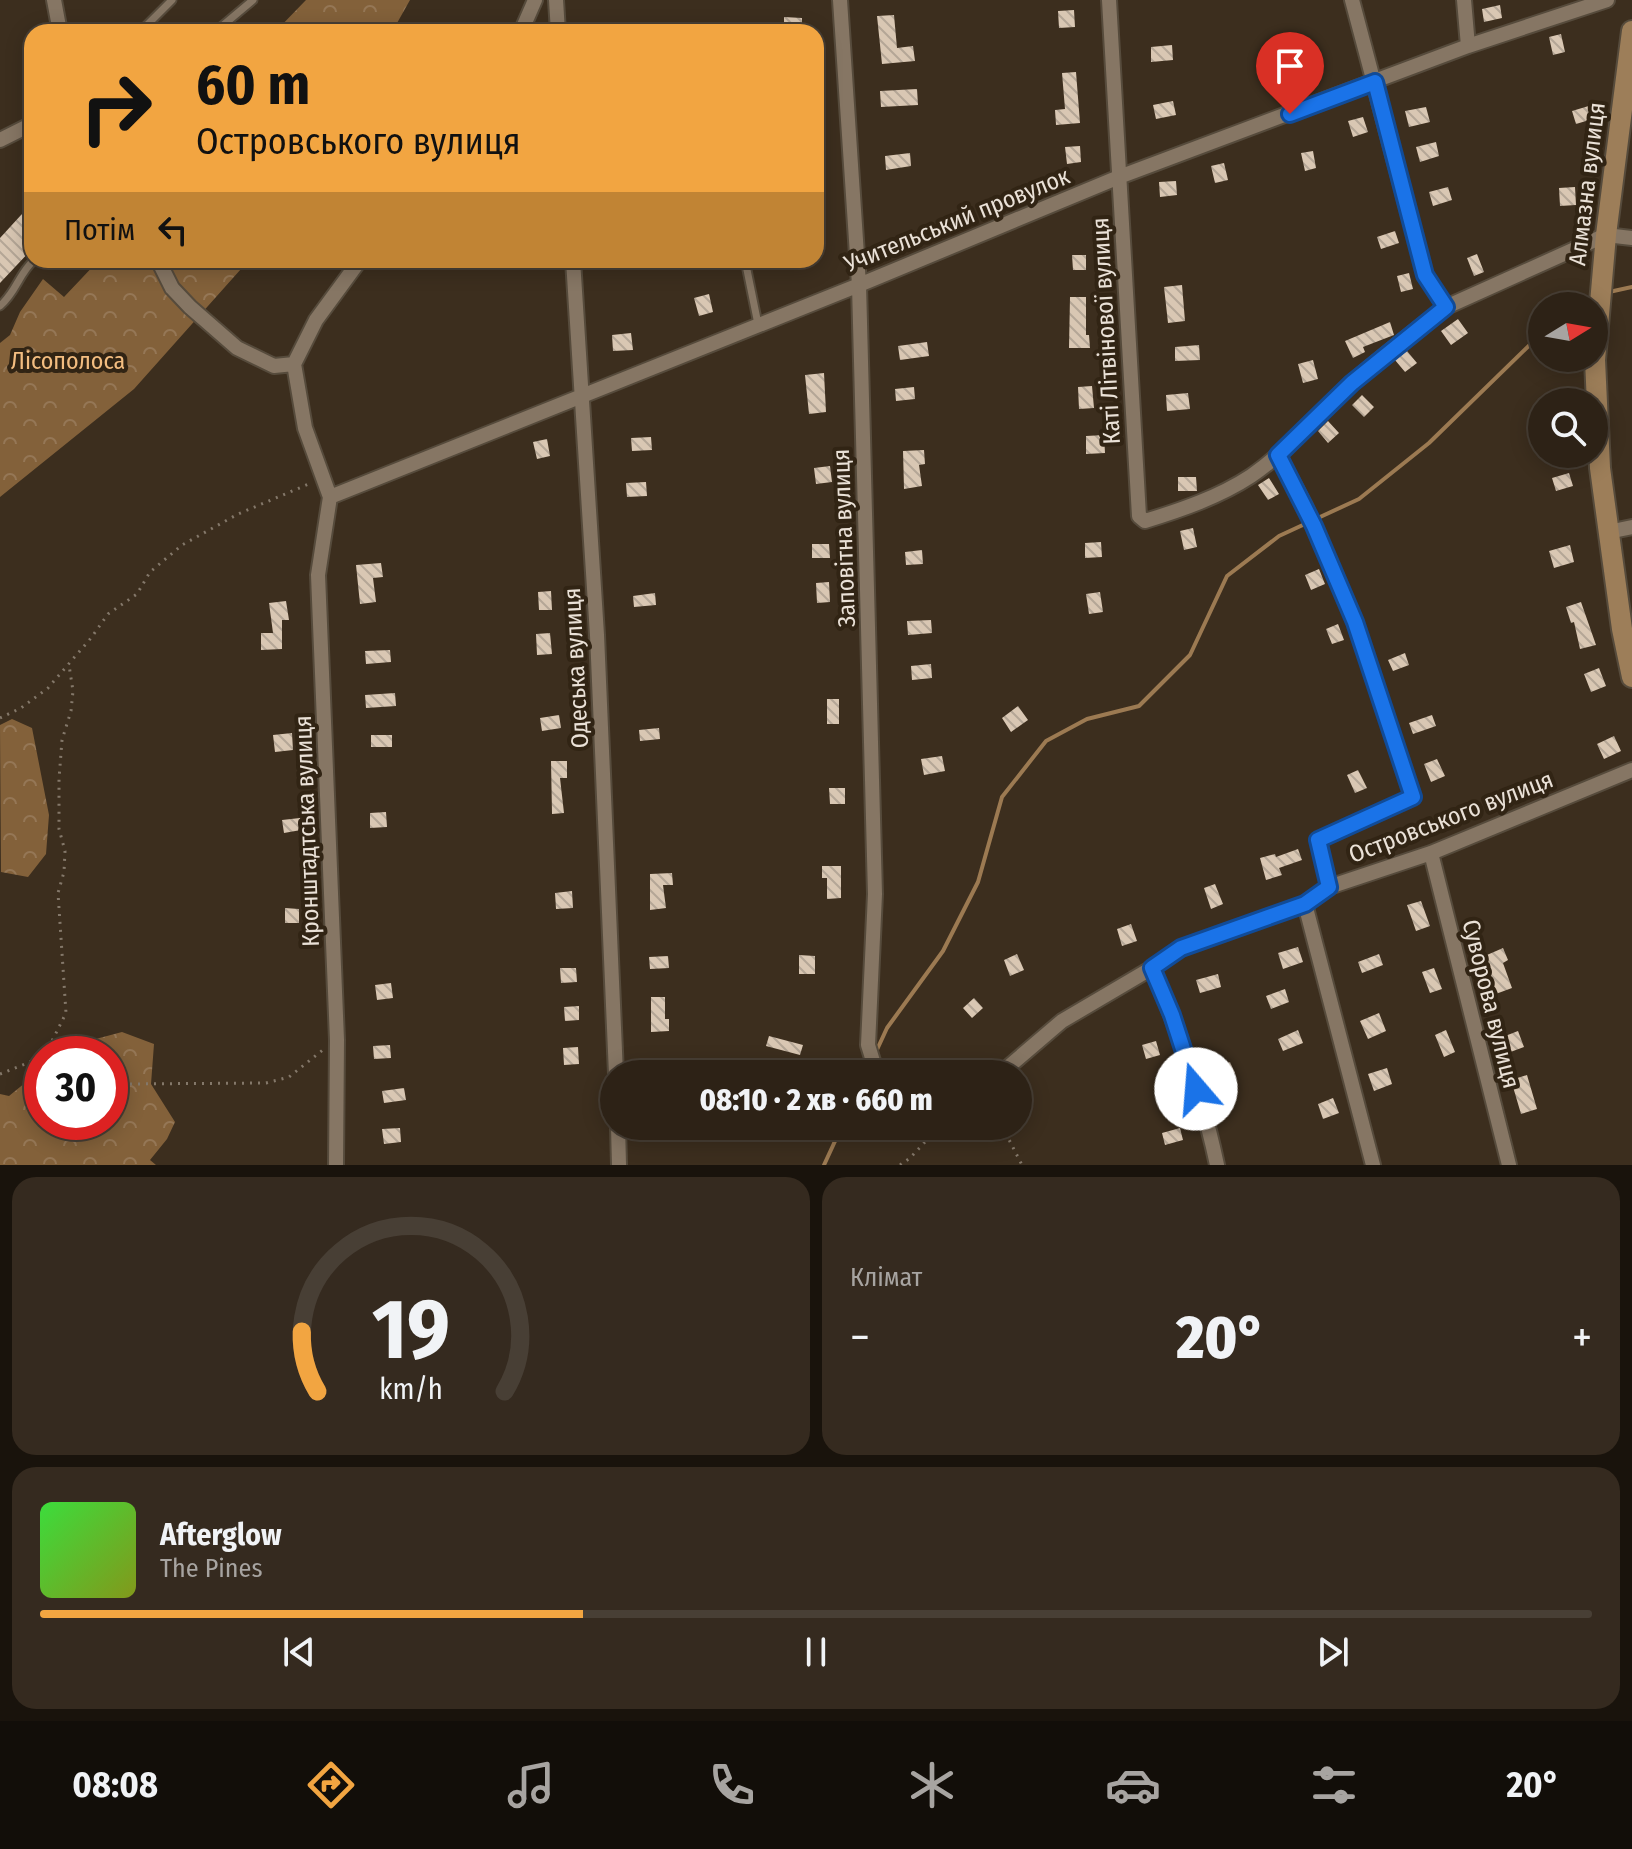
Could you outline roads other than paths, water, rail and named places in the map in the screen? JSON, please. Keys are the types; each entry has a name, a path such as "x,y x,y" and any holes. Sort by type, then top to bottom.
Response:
{"main road":[{"name":"Алмазна вулиця","path":"1632,31 1606,235 1595,360 1600,468 1622,629 1632,677"}],"street":[{"path":"54,0 58,24"},
{"path":"524,24 535,0"},
{"path":"556,0 558,24"},
{"name":"Заповітна вулиця","path":"840,0 859,285 875,894 868,1045 873,1060"},
{"name":"Каті Літвінової вулиця","path":"1109,0 1139,516 1145,521 1223,492 1278,455"},
{"path":"1352,0 1425,275 1446,307"},
{"path":"1464,0 1468,46"},
{"name":"Учительський провулок","path":"330,497 1119,177 1468,46 1607,0"},
{"path":"0,140 24,128"},
{"path":"1329,887 1318,840 1413,797 1355,622 1323,545 1278,455 1352,383 1446,307 1606,235 1632,238"},
{"path":"162,268 172,288 237,348 274,366 294,364"},
{"path":"330,497 305,428 294,364 316,320 354,268"},
{"name":"Одеська вулиця","path":"574,268 598,650 615,1060"},
{"name":"Кронштадтська вулиця","path":"330,497 318,575 337,1040 336,1165"},
{"path":"1608,532 1632,527"},
{"name":"Островського вулиця","path":"1016,1060 1062,1021 1181,948 1305,904 1329,887 1431,853 1632,770"},
{"name":"Суворова вулиця","path":"1431,853 1509,1165"},
{"path":"1305,904 1373,1165"},
{"path":"1152,968 1172,1015 1217,1165"},
{"path":"618,1140 619,1165"}],"lane":[{"path":"148,24 172,0"},
{"path":"224,24 253,0"},
{"path":"0,306 14,294 25,268"},
{"path":"747,268 758,324"}],"waterway":[{"path":"1609,292 1632,287"},
{"path":"875,1054 887,1028 943,951 978,882 1002,797 1046,741 1087,719 1139,706 1190,655 1227,576 1279,536 1359,499 1429,443 1528,347"},
{"path":"824,1165 836,1140"}],"park label":[{"name":"Лісополоса","path":"68,361"}]}
